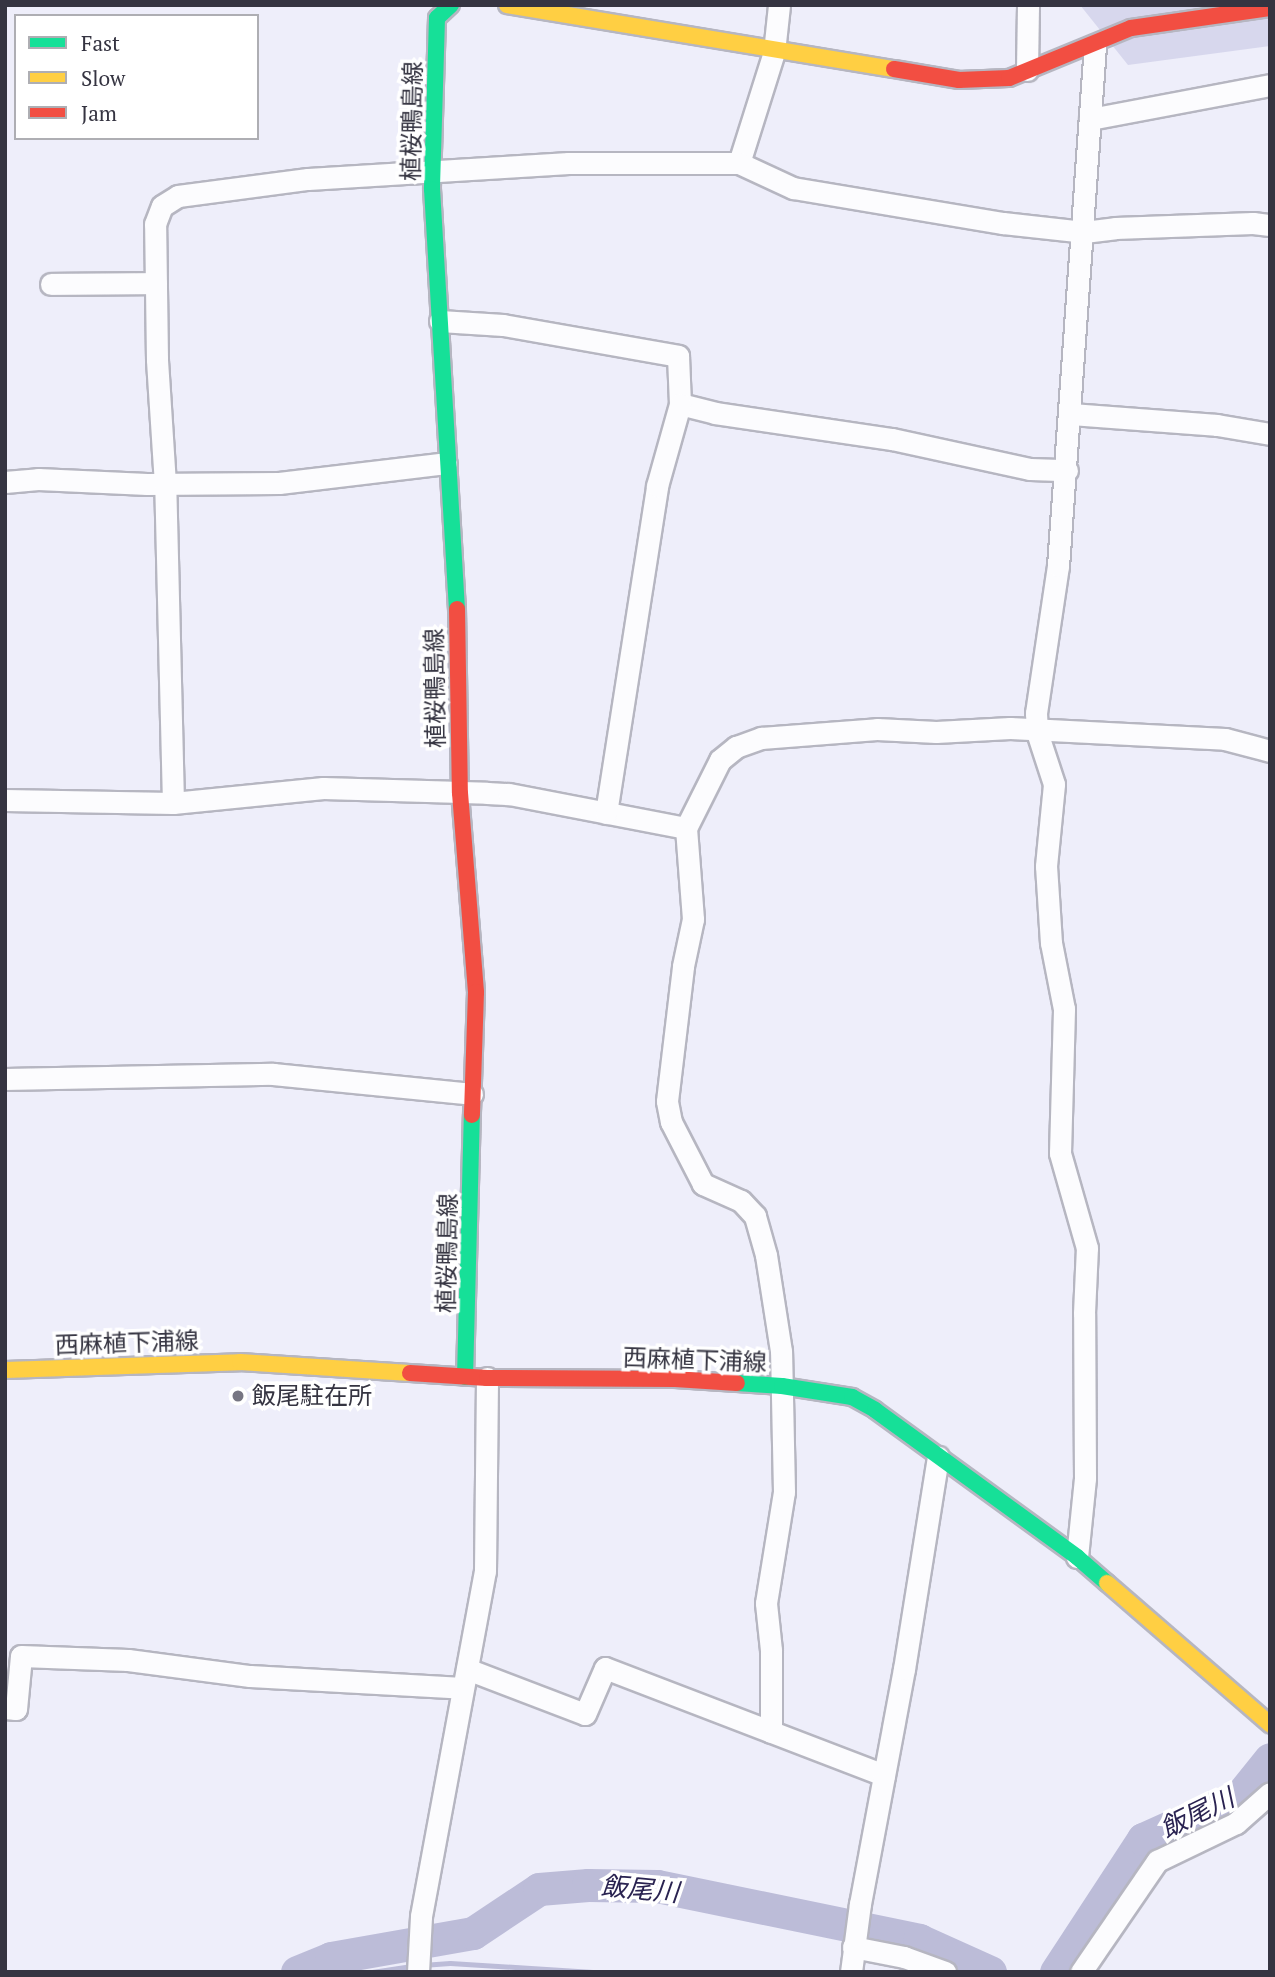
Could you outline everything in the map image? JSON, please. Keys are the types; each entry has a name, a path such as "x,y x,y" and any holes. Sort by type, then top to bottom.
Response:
{"main road":[{"path":"507,5 774,52 959,80 1009,78 1131,28 1270,8"},
{"name":"植桜鴨島線","path":"448,6 438,18 437,27 432,172 446,463 456,557 460,793 476,992 465,1377"},
{"name":"西麻植下浦線","path":"5,1370 240,1362 486,1378 675,1379 782,1386 852,1397 875,1410 1077,1557 1268,1719"}],"street":[{"path":"739,163 774,52 779,5"},
{"path":"1027,70 1028,5"},
{"path":"1077,1557 1085,1478 1084,1314 1087,1248 1060,1153 1064,1010 1051,943 1046,866 1054,784 1037,732 1036,713 1058,566 1067,470 1095,45"},
{"path":"1090,119 1270,85"},
{"path":"173,803 165,484 157,359 155,224 162,206 178,196 308,180 569,163 739,163 793,188 1003,223 1084,232 1115,228 1253,223 1270,225"},
{"path":"51,284 156,283"},
{"path":"440,321 503,325 678,356 680,404 657,485 606,813"},
{"path":"680,404 715,413 892,439 1030,469 1067,470"},
{"path":"1071,414 1217,425 1270,434"},
{"path":"5,482 38,479 165,484 279,482 446,463"},
{"path":"771,1732 771,1650 766,1603 784,1492 781,1351 774,1298 755,1216 741,1201 703,1184 671,1122 667,1101 683,966 692,919 686,828 720,760 736,747 761,738 877,729 936,732 1010,728 1037,732 1225,739 1270,751"},
{"path":"5,800 173,803 323,788 509,794 686,828"},
{"path":"5,1079 273,1074 472,1094"},
{"path":"419,1960 421,1916 485,1571 486,1378"},
{"path":"851,1972 860,1904 938,1457"},
{"path":"5,1708 16,1709 21,1656 128,1660 250,1676 465,1678 585,1714 605,1668 884,1775"},
{"path":"1080,1972 1157,1861 1236,1823 1270,1793"},
{"path":"853,1947 904,1957 945,1972"}],"shaded area":[{"path":"1080,5 1270,5 1270,46 1128,65"}],"waterway":[{"name":"飯尾川","path":"1056,1972 1143,1839 1241,1795 1270,1759"},
{"name":"飯尾川","path":"297,1972 331,1958 473,1933 539,1889 588,1885 657,1886 919,1940 990,1972"},
{"path":"422,1965 450,1963 593,1972"},
{"path":"372,1972 412,1966"}],"traffic: fast":[{"path":"451,5 437,18 432,189 457,609"},
{"path":"465,1377 472,1115"},
{"path":"737,1383 782,1386 852,1397 875,1410 1077,1557 1107,1583"}],"traffic: slow":[{"path":"507,5 894,69"},
{"path":"5,1370 240,1362 410,1373"},
{"path":"1107,1583 1270,1724"}],"traffic: jam":[{"path":"894,69 959,80 1009,78 1131,28 1270,8"},
{"path":"457,609 460,793 476,992 472,1115"},
{"path":"410,1373 487,1378 675,1379 737,1383"}],"place":[{"name":"飯尾駐在所","path":"238,1396"}]}
